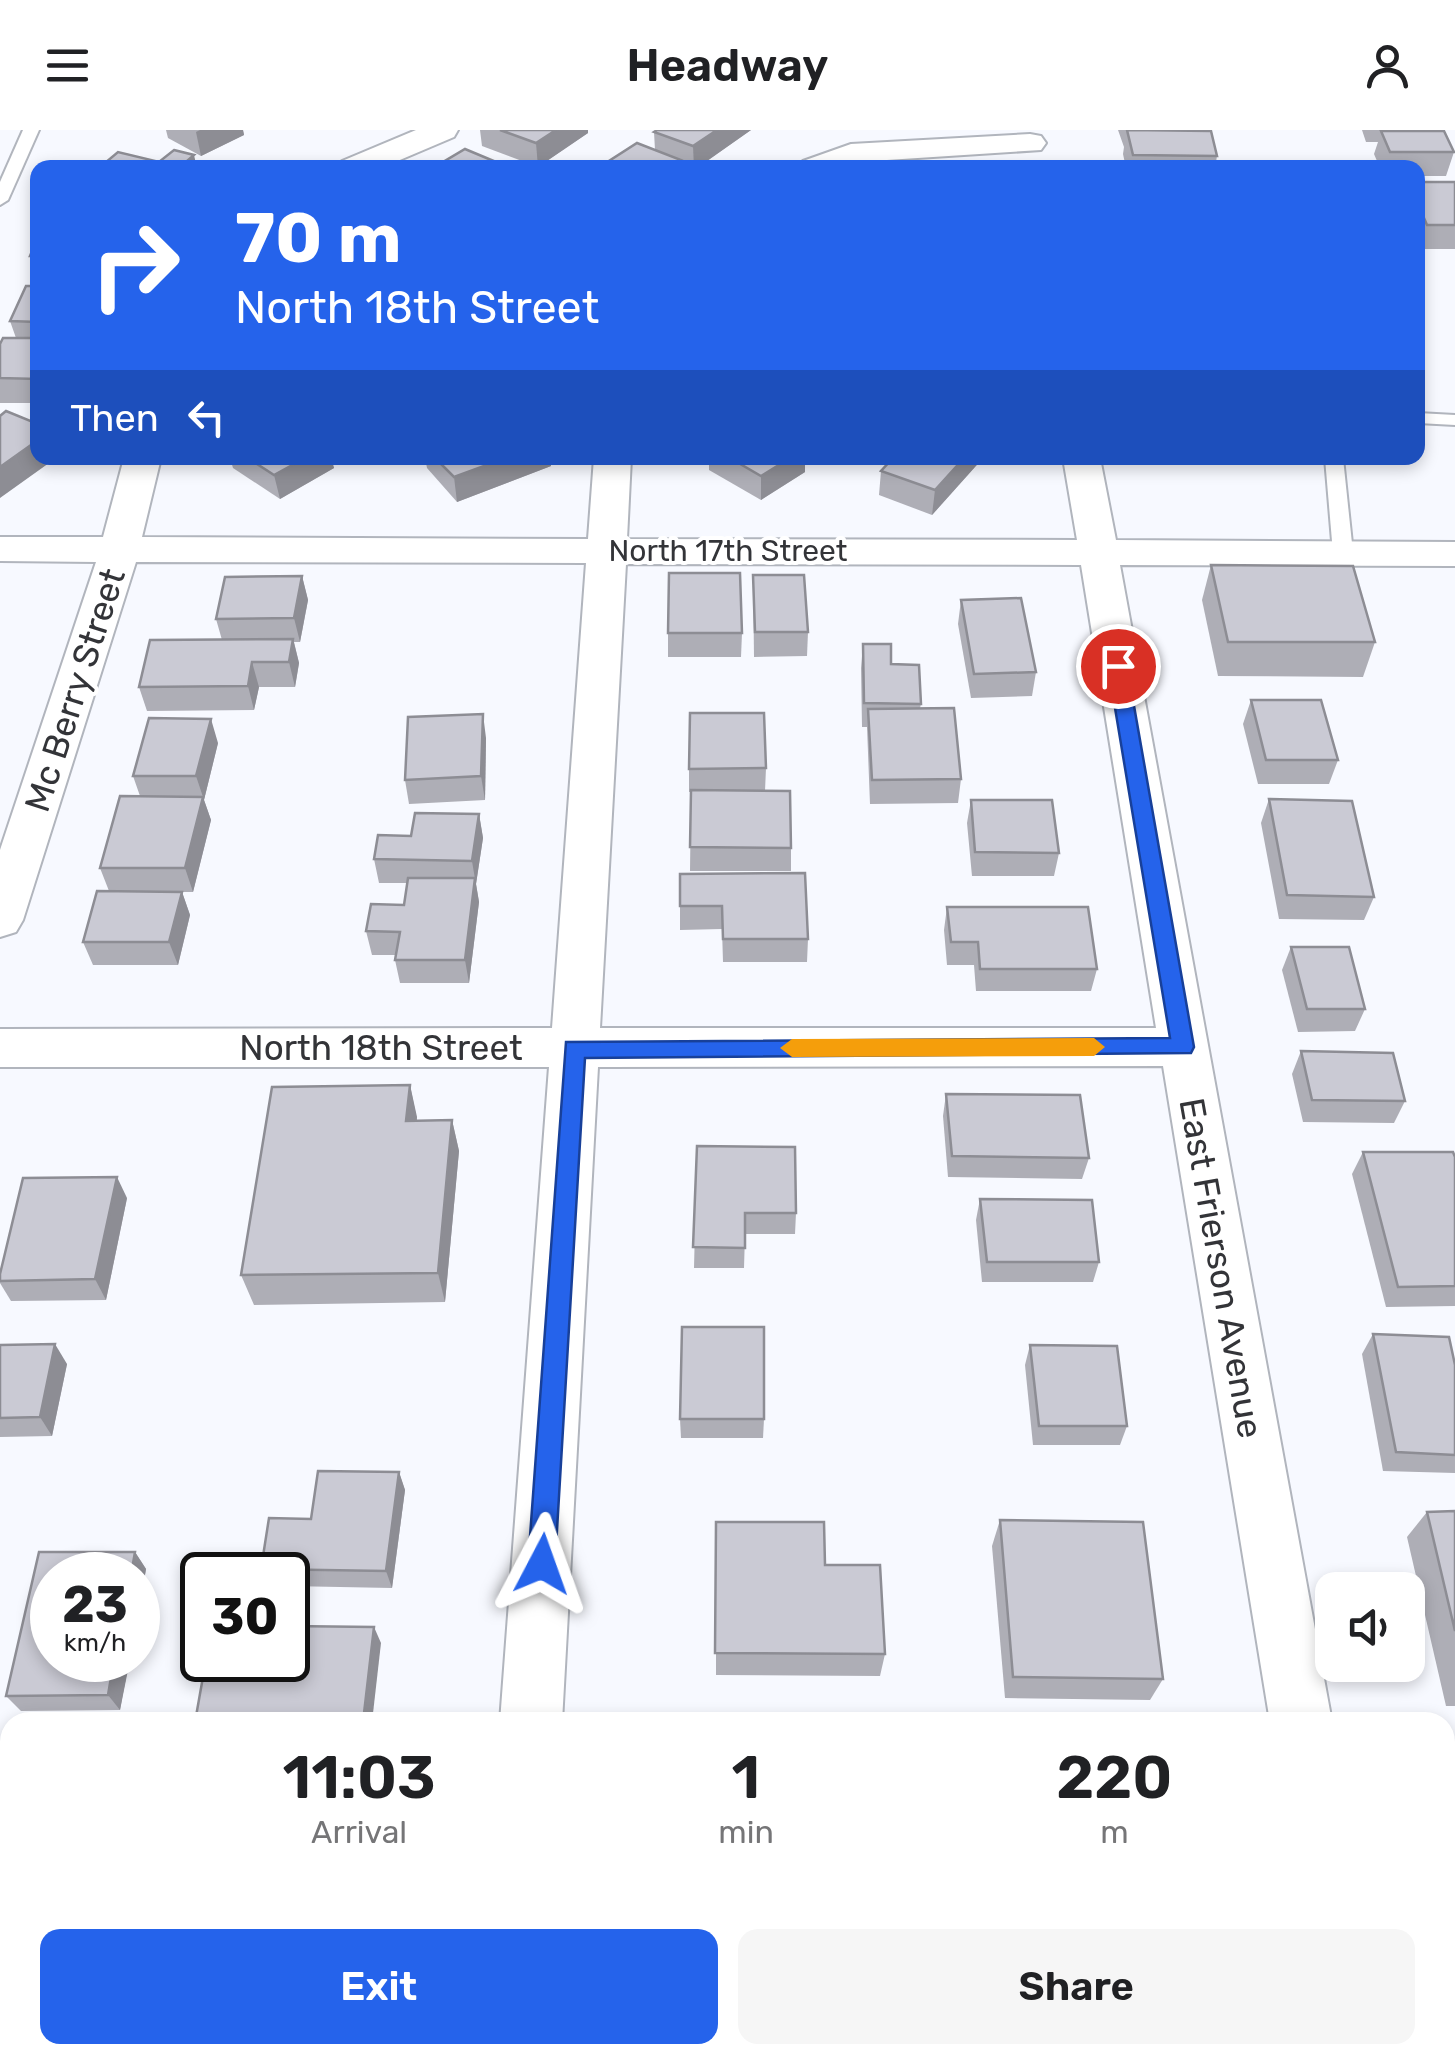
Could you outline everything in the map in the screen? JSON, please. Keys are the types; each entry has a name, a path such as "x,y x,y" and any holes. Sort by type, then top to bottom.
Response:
{"street":[{"path":"372,160 443,130"},
{"path":"834,160 851,153 1031,147"},
{"name":"Mc Berry Street","path":"0,920 120,550 140,465"},
{"path":"533,1712 613,465"},
{"name":"East Frierson Avenue","path":"1083,465 1299,1712"},
{"name":"North 17th Street","path":"0,549 1455,554"},
{"name":"North 18th Street","path":"0,1048 1183,1047"}],"lane":[{"path":"0,200 31,130"},
{"path":"1425,418 1455,420"},
{"path":"1335,465 1343,553"}],"building":[{"path":"500,130 556,130 536,143"},
{"path":"717,130 693,146 654,132"},
{"path":"1127,130 1211,131 1217,156 1133,155"},
{"path":"1381,131 1444,131 1454,152 1390,152"},
{"path":"637,143 681,160 610,160"},
{"path":"465,149 491,160 446,160"},
{"path":"174,150 194,155 188,160 162,160"},
{"path":"118,152 151,160 108,160"},
{"path":"1425,182 1455,182 1455,225 1427,225"},
{"path":"26,286 30,286 30,322 10,321"},
{"path":"3,338 30,338 30,379 0,378"},
{"path":"6,411 30,421 30,446 0,467 0,416"},
{"path":"259,465 292,465 274,475"},
{"path":"442,465 487,465 454,477"},
{"path":"742,465 779,465 761,476"},
{"path":"887,465 958,465 935,490 881,471"},
{"path":"1211,565 1353,566 1375,642 1228,642"},
{"path":"669,573 740,573 742,633 668,633"},
{"path":"753,575 804,575 808,632 755,632"},
{"path":"302,576 294,618 216,619 225,577"},
{"path":"1021,598 1036,672 974,674 961,600"},
{"path":"293,639 289,662 252,662 248,686 139,687 150,640"},
{"path":"863,644 891,644 891,664 919,665 921,704 864,703"},
{"path":"1251,700 1321,700 1338,760 1266,760"},
{"path":"954,708 961,779 872,780 868,709"},
{"path":"690,713 764,713 766,768 689,769"},
{"path":"483,714 481,776 405,780 408,717"},
{"path":"149,718 211,719 196,776 133,776"},
{"path":"691,790 790,791 791,848 690,847"},
{"path":"120,796 203,797 185,868 100,868"},
{"path":"1269,799 1352,801 1374,897 1287,895"},
{"path":"971,800 1052,800 1059,853 975,852"},
{"path":"415,813 479,814 472,861 374,859 378,835 411,836"},
{"path":"805,873 808,939 723,939 722,906 680,906 680,874"},
{"path":"408,878 475,878 465,960 395,960 400,932 366,931 371,904 404,905"},
{"path":"97,891 182,892 169,942 83,942"},
{"path":"947,907 1088,907 1097,969 980,969 978,942 951,942"},
{"path":"1291,947 1349,947 1365,1009 1307,1009"},
{"path":"1301,1051 1393,1053 1405,1101 1312,1100"},
{"path":"410,1085 406,1121 452,1120 438,1273 241,1275 272,1087"},
{"path":"946,1094 1080,1095 1089,1158 952,1156"},
{"path":"697,1146 795,1147 796,1213 745,1213 745,1248 693,1247"},
{"path":"1363,1152 1453,1152 1455,1286 1398,1287"},
{"path":"117,1177 95,1279 0,1281 23,1178"},
{"path":"980,1199 1092,1200 1099,1262 987,1262"},
{"path":"682,1327 764,1327 764,1419 680,1419"},
{"path":"1373,1334 1449,1337 1455,1365 1455,1455 1396,1452"},
{"path":"55,1344 40,1417 0,1418 0,1345"},
{"path":"1030,1345 1117,1346 1127,1426 1039,1426"},
{"path":"318,1471 399,1472 386,1571 310,1570 310,1552 264,1552 269,1518 311,1519"},
{"path":"1455,1511 1455,1631 1427,1512"},
{"path":"1000,1520 1143,1522 1163,1679 1013,1677"},
{"path":"716,1522 824,1522 825,1565 880,1565 885,1654 715,1653"},
{"path":"30,1591 30,1682 110,1682 108,1695 6,1696"},
{"path":"310,1626 374,1627 364,1712 197,1712 202,1682 310,1682"}],"slow traffic":[{"path":"792,1048 1094,1047"}],"route":[{"path":"542,1564 574,1049 1183,1047 1118,666"}]}
